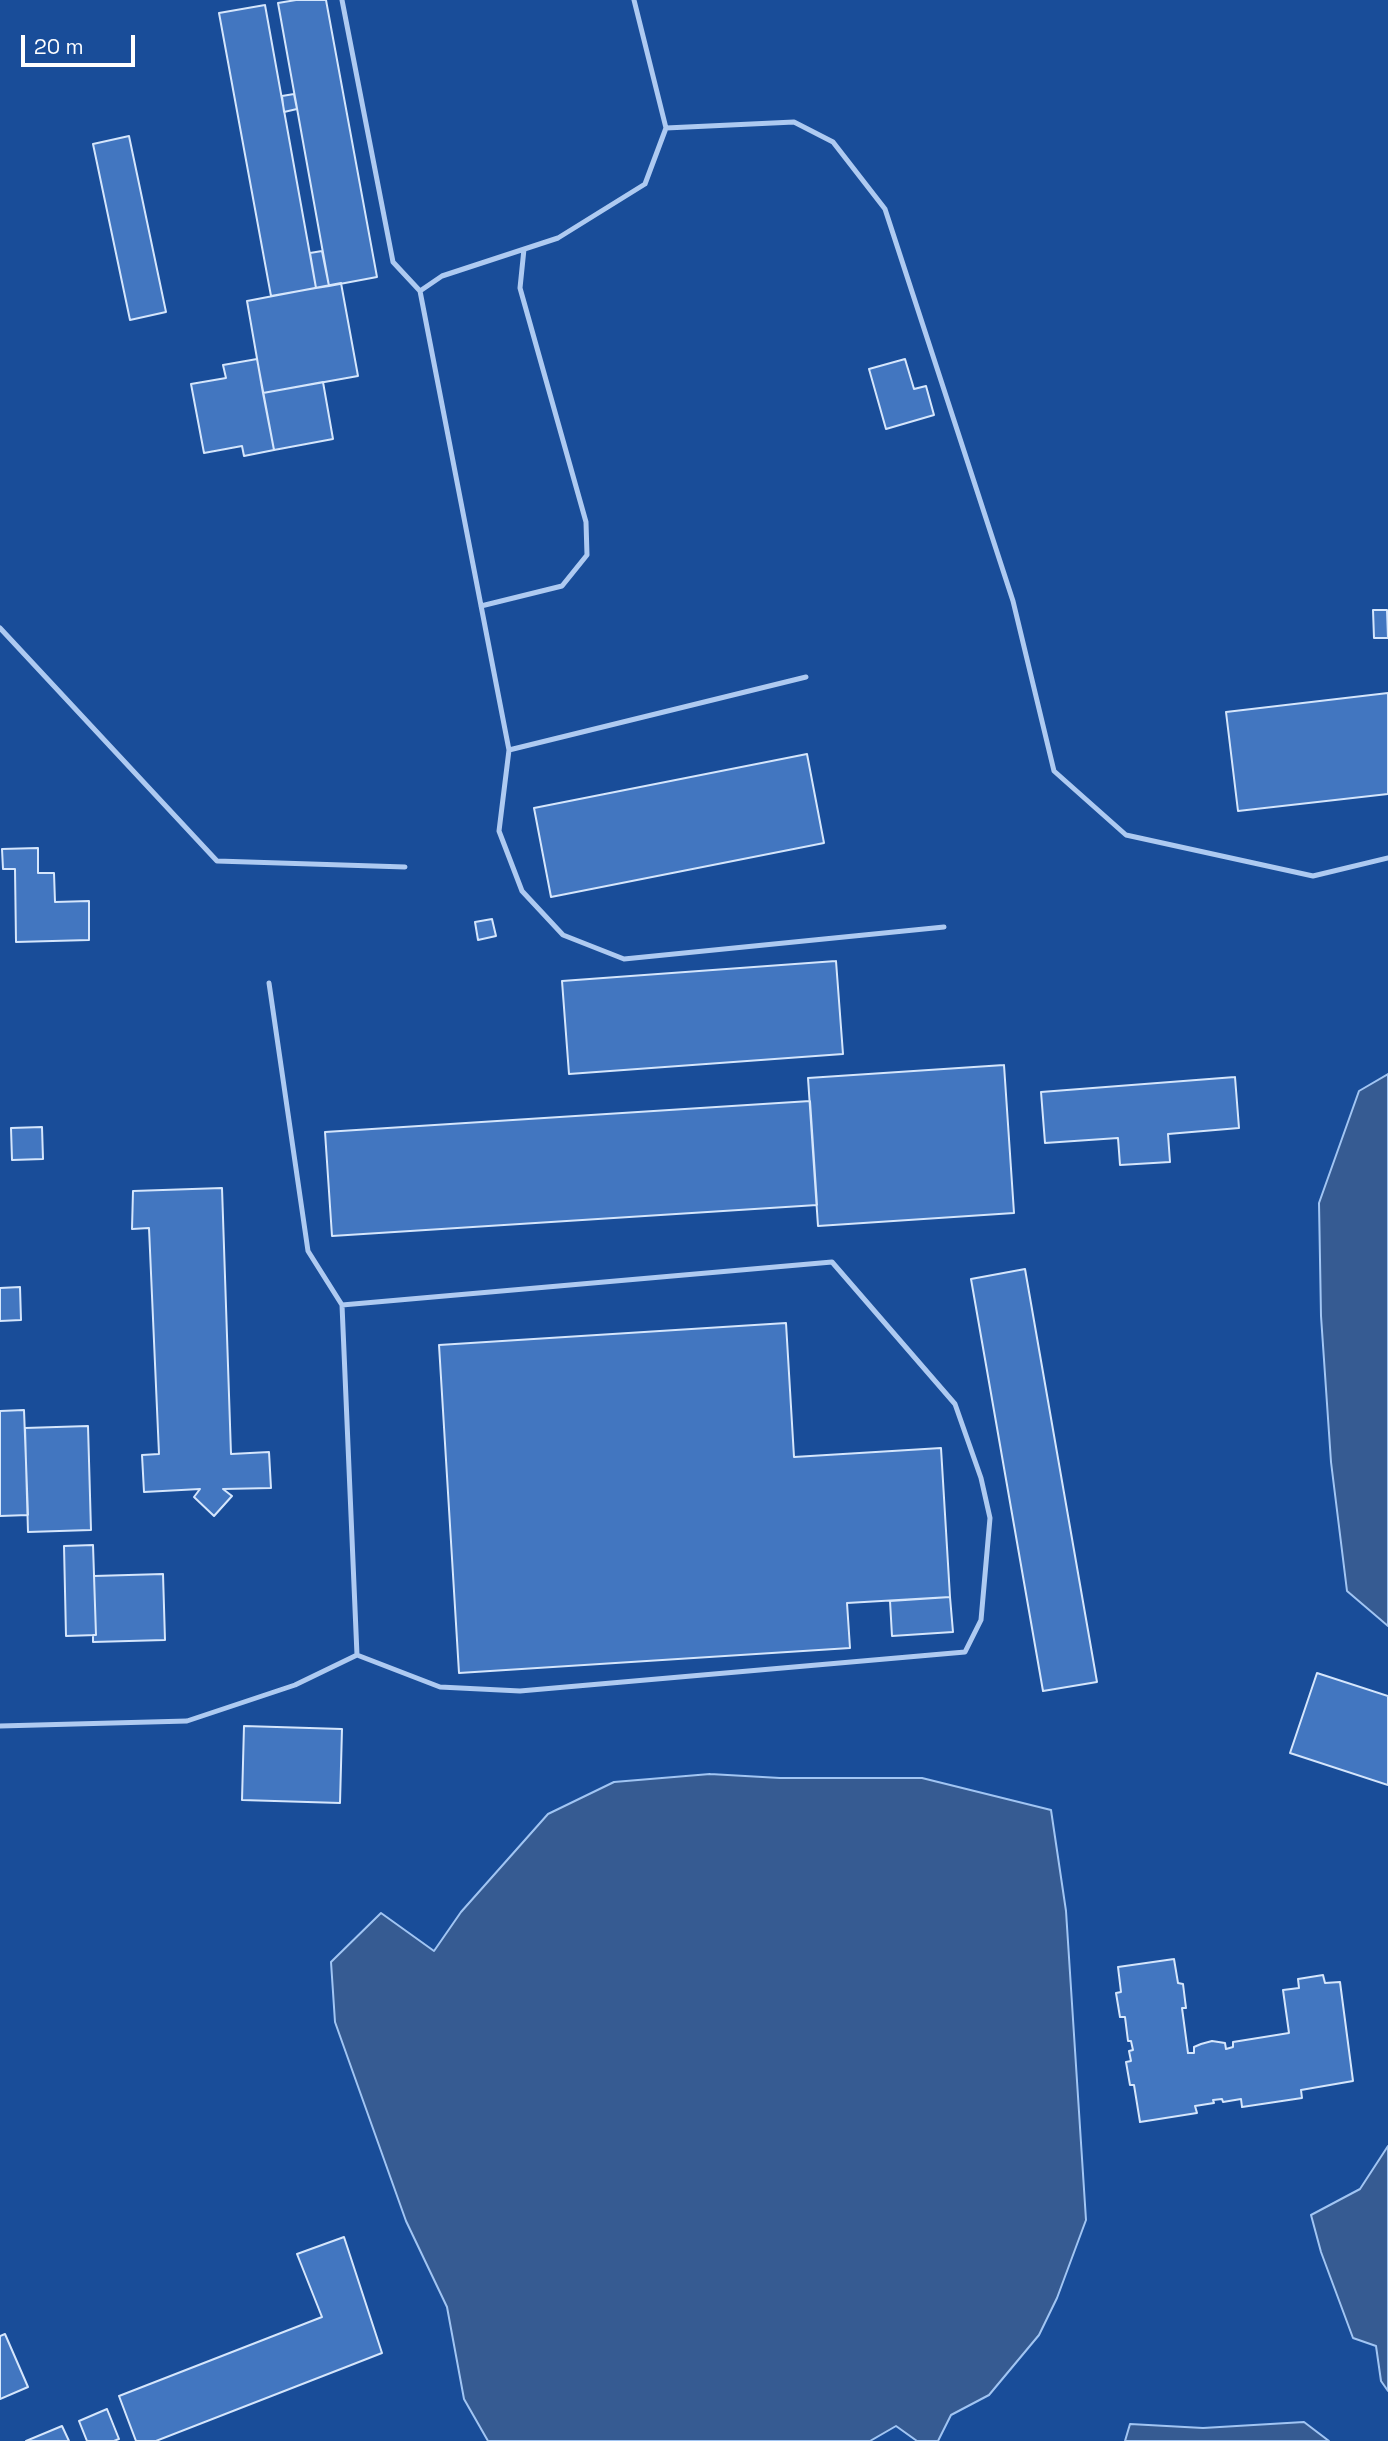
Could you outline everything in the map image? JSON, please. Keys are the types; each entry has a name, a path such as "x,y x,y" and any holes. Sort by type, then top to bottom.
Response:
{"lane":[{"path":"342,0 393,262 420,291 509,750 499,831 522,891 563,934 624,959 944,927"},
{"path":"420,291 442,276 558,238 645,184 666,128 634,0"},
{"path":"666,128 793,122 833,142 885,209 1013,601 1054,771 1126,835 1313,876 1388,858"},
{"path":"481,606 562,586 587,555 586,522 520,288 524,249"},
{"path":"0,628 217,861 405,867"},
{"path":"509,750 806,677"},
{"path":"269,983 308,1251 342,1305 357,1655"},
{"path":"0,1726 187,1721 295,1685 357,1655 440,1687 520,1691 965,1652 981,1619 990,1518 981,1478 955,1404 832,1262 342,1305"}],"water":[{"path":"1388,1074 1388,1626 1347,1591 1331,1462 1321,1316 1319,1203 1359,1091"},
{"path":"710,1774 780,1778 922,1778 1051,1810 1066,1911 1086,2220 1057,2298 1039,2335 989,2395 951,2415 938,2441 917,2441 896,2426 870,2441 488,2441 464,2399 447,2307 406,2221 335,2022 331,1962 381,1913 434,1951 461,1912 548,1814 614,1782"},
{"path":"1388,2146 1388,2391 1381,2381 1376,2346 1353,2338 1321,2252 1311,2215 1360,2189"},
{"path":"1304,2422 1329,2441 1125,2441 1130,2424 1203,2428"}],"building":[{"path":"326,0 377,277 329,286 278,3"},
{"path":"265,5 316,288 271,296 219,13"},
{"path":"294,94 297,109 284,112 282,96"},
{"path":"129,136 166,312 130,320 93,144"},
{"path":"322,251 329,286 316,288 310,253"},
{"path":"341,283 358,376 263,393 247,301"},
{"path":"257,359 274,450 244,456 242,446 204,453 191,384 226,378 223,365"},
{"path":"905,359 914,389 926,386 934,415 886,429 869,369"},
{"path":"323,382 333,439 274,450 263,393"},
{"path":"1373,610 1387,610 1388,638 1374,638"},
{"path":"1388,693 1388,794 1238,811 1226,712"},
{"path":"807,754 824,843 551,897 534,808"},
{"path":"38,848 38,873 54,873 55,902 89,901 89,940 16,942 15,869 3,869 2,849"},
{"path":"492,919 496,936 478,940 475,922"},
{"path":"836,961 843,1054 569,1074 562,981"},
{"path":"1004,1065 1014,1213 818,1226 808,1078"},
{"path":"1235,1077 1239,1128 1168,1134 1170,1162 1120,1165 1118,1138 1045,1143 1041,1092"},
{"path":"810,1101 817,1205 332,1236 325,1132"},
{"path":"42,1127 43,1159 12,1160 11,1128"},
{"path":"222,1188 231,1454 269,1452 271,1488 223,1489 232,1496 214,1516 194,1497 200,1489 144,1492 142,1455 159,1454 149,1228 132,1229 133,1191"},
{"path":"1025,1269 1097,1682 1043,1691 971,1279"},
{"path":"20,1287 21,1320 0,1321 0,1288"},
{"path":"786,1323 794,1457 941,1448 950,1597 847,1603 850,1648 459,1673 439,1345"},
{"path":"24,1410 28,1515 0,1516 0,1411"},
{"path":"88,1426 91,1530 28,1532 25,1428"},
{"path":"93,1545 96,1635 66,1636 64,1546"},
{"path":"163,1574 165,1640 93,1642 93,1635 96,1635 94,1576"},
{"path":"950,1597 953,1632 892,1636 890,1601"},
{"path":"1317,1673 1388,1696 1388,1785 1290,1753"},
{"path":"244,1726 342,1729 340,1803 242,1800"},
{"path":"1174,1959 1178,1983 1183,1984 1186,2008 1182,2008 1188,2053 1194,2053 1194,2047 1212,2041 1225,2043 1226,2049 1233,2047 1233,2042 1289,2033 1283,1990 1299,1988 1298,1979 1323,1975 1325,1983 1340,1982 1353,2081 1301,2090 1302,2098 1242,2107 1241,2099 1223,2102 1222,2099 1213,2100 1214,2103 1195,2106 1197,2113 1140,2122 1134,2085 1130,2085 1126,2062 1131,2061 1129,2051 1133,2050 1131,2041 1128,2041 1125,2017 1120,2017 1116,1993 1121,1992 1118,1967"},
{"path":"344,2237 382,2353 156,2441 136,2441 119,2396 322,2317 297,2254"},
{"path":"5,2334 28,2387 0,2399 0,2336"},
{"path":"107,2409 119,2439 87,2441 79,2421"},
{"path":"62,2426 69,2441 26,2441"}]}
